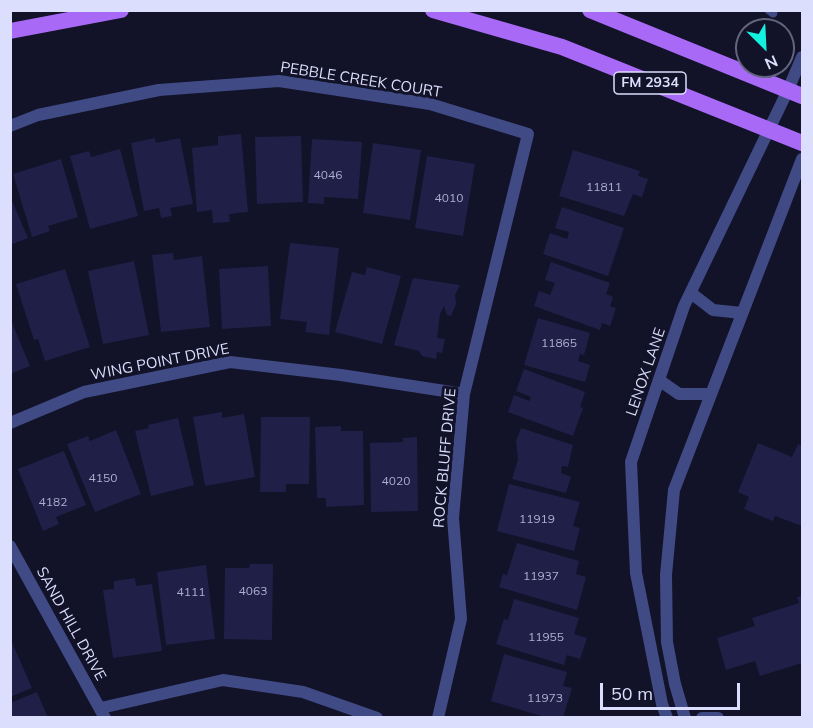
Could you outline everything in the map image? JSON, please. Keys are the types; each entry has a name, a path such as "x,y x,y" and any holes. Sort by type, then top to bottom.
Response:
{"main road":[{"path":"10,31 121,10"},
{"name":"FM 2934","path":"433,10 562,48 802,143"},
{"name":"FM 2934","path":"590,10 795,93"}],"street":[{"name":"LENOX LANE","path":"667,717 662,704 636,573 632,462 684,306 770,129 795,93 802,57"},
{"name":"PEBBLE CREEK COURT","path":"10,126 38,115 159,90 279,81 430,104 528,134"},
{"name":"ROCK BLUFF DRIVE","path":"438,717 461,620 453,518 464,394 528,134"},
{"path":"685,717 675,684 667,642 666,575 674,490 802,159"},
{"path":"691,292 713,310 742,313"},
{"name":"WING POINT DRIVE","path":"10,423 84,392 230,362 341,375 464,394"},
{"path":"659,380 679,394 711,394"},
{"name":"SAND HILL DRIVE","path":"10,546 103,713"},
{"path":"103,713 223,680 303,692 377,717"},
{"path":"702,717 718,717"}],"building":[{"path":"241,134 248,212 229,214 230,222 213,223 212,210 197,212 192,148 218,145 218,136"},
{"path":"301,136 303,202 257,204 255,137"},
{"path":"155,138 156,143 180,138 193,204 170,208 172,216 161,218 159,208 144,211 131,143"},
{"path":"312,139 362,142 358,199 324,197 324,204 308,203"},
{"path":"373,143 421,150 410,220 363,213"},
{"path":"120,149 138,216 90,229 70,156 89,151 91,157"},
{"path":"573,150 640,171 638,176 648,179 642,197 633,194 624,216 559,196"},
{"path":"427,156 475,164 463,236 415,228"},
{"path":"61,159 78,217 48,226 50,231 32,237 13,174"},
{"path":"10,196 28,238 10,245"},
{"path":"562,207 624,228 608,276 543,254 550,233 567,239 569,232 555,228"},
{"path":"290,243 339,248 329,335 305,332 307,322 280,319"},
{"path":"173,253 174,260 202,256 210,327 161,332 152,255"},
{"path":"134,261 149,335 103,344 88,271"},
{"path":"551,262 610,283 606,294 613,297 610,306 616,308 610,326 602,323 600,330 534,306 539,291 550,295 555,283 545,280"},
{"path":"268,266 271,326 222,329 219,269"},
{"path":"367,267 401,276 382,344 335,332 352,272 365,275"},
{"path":"65,269 90,347 45,361 38,339 34,340 16,284"},
{"path":"413,278 460,285 455,295 456,304 451,316 447,315 444,306 440,314 437,338 445,339 442,353 437,352 436,359 422,356 419,351 394,345"},
{"path":"10,318 30,366 10,374"},
{"path":"538,318 590,333 584,355 580,354 578,361 590,365 585,382 524,365"},
{"path":"524,369 585,392 580,407 583,408 573,436 508,412 514,395 529,401 531,397 516,391"},
{"path":"222,412 222,418 244,414 255,477 205,486 193,417"},
{"path":"261,417 310,417 309,484 286,484 286,492 260,492"},
{"path":"178,418 194,485 151,496 135,431 149,428 148,425"},
{"path":"341,426 341,431 363,431 364,505 326,507 326,498 317,498 315,427"},
{"path":"521,428 573,445 568,467 562,466 561,473 571,477 566,493 512,479 518,460 516,441"},
{"path":"116,430 141,494 95,512 67,444 88,436 90,441"},
{"path":"417,437 418,511 371,512 370,443 403,442 403,438"},
{"path":"758,443 792,457 798,444 802,446 802,526 775,516 773,521 744,509 749,497 738,492"},
{"path":"64,451 86,505 56,517 59,524 43,531 18,469"},
{"path":"509,484 580,502 573,526 580,528 574,551 497,531"},
{"path":"517,543 579,561 576,574 586,577 577,610 499,587 503,574 507,575"},
{"path":"250,564 273,564 272,640 224,639 225,568 249,568"},
{"path":"206,565 215,639 166,645 157,572"},
{"path":"135,578 136,586 152,584 162,651 113,658 103,590 114,589 114,581"},
{"path":"802,596 802,663 760,676 755,661 726,670 717,638 755,626 752,618 799,603 797,597"},
{"path":"514,599 579,618 574,634 587,638 580,659 567,655 564,665 496,644 504,619 508,620"},
{"path":"10,638 32,688 10,697"},
{"path":"504,654 567,672 563,686 572,688 563,718 548,718 491,701"},
{"path":"37,692 48,718 10,718 10,703"}]}
